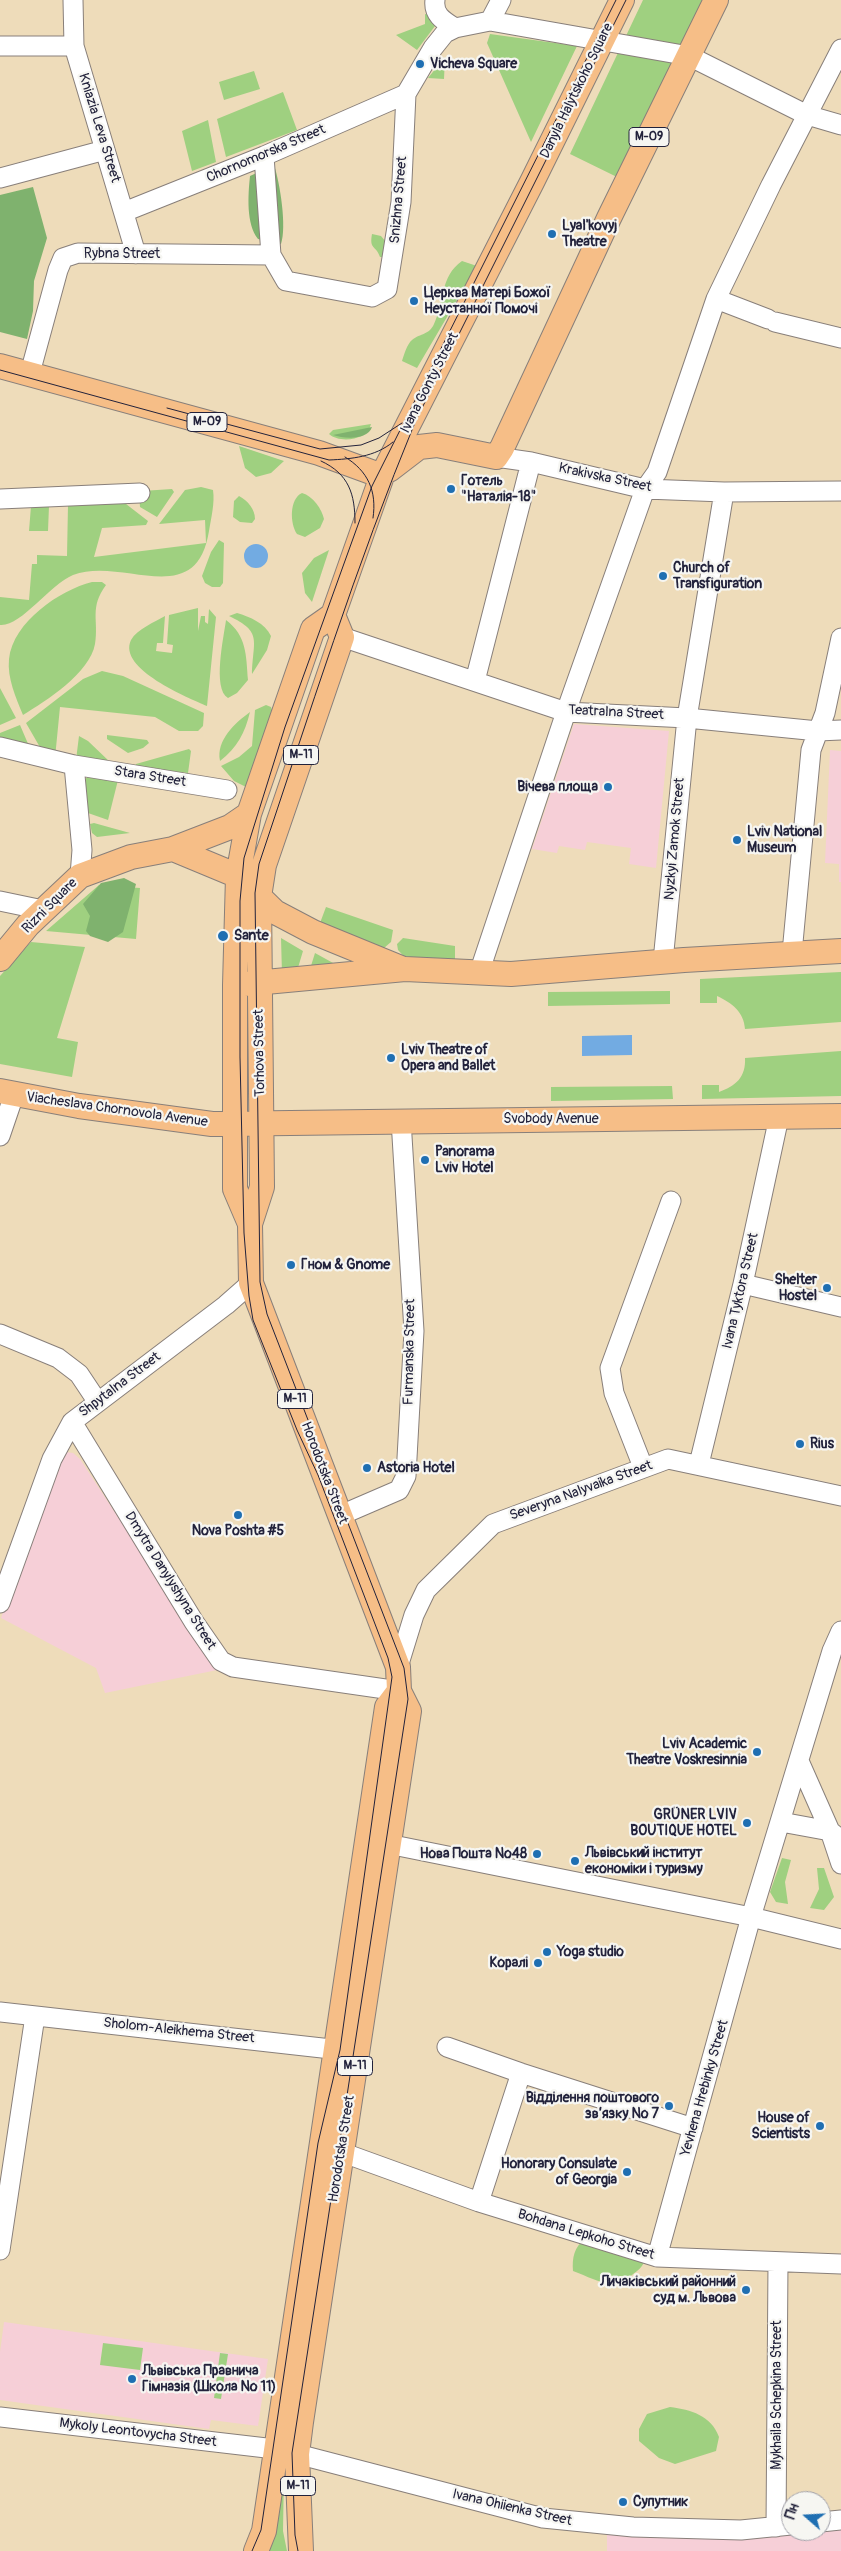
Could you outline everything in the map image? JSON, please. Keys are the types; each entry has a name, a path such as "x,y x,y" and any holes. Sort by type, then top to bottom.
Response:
{"main road":[{"name":"Danyla Halytskoho Square","path":"532,182 622,0"},
{"name":"М-09","path":"496,457 502,448 609,218 716,0"},
{"name":"Ivana Gonty Street","path":"333,615 382,476 532,182"},
{"name":"М-09","path":"0,366 319,453 382,476"},
{"name":"Krakivska Street","path":"382,476 419,447 437,445 496,457"},
{"path":"333,615 342,637"},
{"name":"М-11","path":"238,876 249,814 313,629 333,615"},
{"name":"М-11","path":"259,897 264,866 342,637"},
{"path":"80,876 131,857 173,849 230,827 249,814"},
{"path":"173,849 238,876 275,912 313,932 405,969"},
{"name":"Rizni Square","path":"0,959 44,910 80,876"},
{"name":"Torhova Street","path":"234,1124 238,876"},
{"name":"Torhova Street","path":"259,897 262,1124"},
{"path":"235,985 405,969 511,974 663,961 841,951"},
{"name":"Viacheslava Chornovola Avenue","path":"5,1091 193,1121 262,1124"},
{"name":"Svobody Avenue","path":"262,1124 401,1120 841,1116"},
{"name":"Horodotska Street","path":"234,1124 235,1189 250,1224"},
{"name":"Horodotska Street","path":"262,1124 262,1188 250,1224 251,1283 398,1667 400,1691 387,1707 378,1842 286,2452 301,2551"},
{"name":"М-11","path":"256,2551 264,2531 286,2452"}],"street":[{"name":"Kniazia Leva Street","path":"74,0 74,46 136,254"},
{"path":"435,0 434,6 439,17 455,28"},
{"path":"490,21 501,0"},
{"path":"406,94 433,48 445,33 455,28 490,21 689,56 807,115 841,125"},
{"path":"0,46 74,46"},
{"path":"479,973 566,712 645,489 657,472 716,299 841,50"},
{"name":"Chornomorska Street","path":"124,212 264,156 406,94"},
{"name":"Snizhna Street","path":"271,255 286,281 372,297 387,289 392,268 401,202 406,94"},
{"path":"0,178 105,150"},
{"path":"264,156 271,255"},
{"name":"Rybna Street","path":"30,373 58,270 64,258 78,253 271,255"},
{"path":"716,299 772,320 841,338"},
{"name":"Krakivska Street","path":"496,457 531,462 645,489 724,492 841,492"},
{"path":"475,682 531,462"},
{"name":"Nyzkyi Zamok Street","path":"663,961 687,718 724,492"},
{"path":"0,499 140,493"},
{"name":"Teatralna Street","path":"342,637 566,712 687,718 818,731 841,730"},
{"path":"792,953 811,750 825,713 841,638"},
{"name":"Stara Street","path":"0,747 74,765 227,790"},
{"path":"74,765 82,850 80,876"},
{"path":"0,901 44,910"},
{"path":"0,1136 5,1091"},
{"name":"Ivana Tyktora Street","path":"699,1464 743,1284 779,1117"},
{"name":"Furmanska Street","path":"341,1515 399,1490 406,1476 414,1331 401,1120"},
{"path":"643,1467 614,1393 610,1368 671,1202"},
{"name":"Shpytalna Street","path":"0,1603 5,1575 52,1459 72,1422 226,1305 251,1283"},
{"path":"743,1284 841,1307"},
{"path":"0,1334 58,1358 78,1374 97,1402"},
{"name":"Dmytra Danylyshyna Street","path":"72,1422 194,1622 221,1661 233,1667 400,1691"},
{"name":"Severyna Nalyvaika Street","path":"398,1667 414,1615 426,1590 493,1524 668,1459 699,1464 841,1496"},
{"name":"Yevhena Hrebinky Street","path":"657,2257 751,1918 832,1651 841,1631"},
{"path":"799,1761 835,1835 841,1864"},
{"path":"781,1822 835,1835"},
{"path":"378,1842 751,1918 841,1939"},
{"name":"Sholom-Aleikhema Street","path":"0,2012 347,2050"},
{"path":"0,2250 35,2016"},
{"path":"447,2047 521,2074 693,2128"},
{"path":"479,2202 521,2074"},
{"name":"Bohdana Lepkoho Street","path":"332,2148 479,2202 657,2257 841,2264"},
{"name":"Mykhaila Schepkina Street","path":"778,2263 783,2491"},
{"name":"Mykoly Leontovycha Street","path":"0,2417 286,2452"},
{"name":"Ivana Ohiienka Street","path":"286,2452 543,2518 580,2524 741,2530 781,2526"}],"shaded area":[{"name":"Вічева площа","path":"574,724 669,731 656,868 629,864 631,848 587,842 585,850 559,846 557,853 532,849"},
{"path":"830,750 841,751 841,882 839,882 839,864 825,863"},
{"path":"66,1452 73,1453 80,1459 214,1664 222,1669 105,1693 96,1668 1,1618 60,1457"},
{"name":"Львівська Правнича Гімназія (Школа № 11)","path":"4,2322 268,2359 258,2426 211,2420 209,2429 0,2400 0,2352"},
{"path":"841,2525 841,2551 607,2551 607,2530 781,2531 781,2541 831,2541 831,2528"}],"green space":[{"path":"643,0 704,0 619,178 570,154"},
{"path":"425,14 430,15 435,26 417,50 396,35 425,24"},
{"path":"490,34 577,46 531,142 487,43"},
{"path":"445,57 444,79 428,78"},
{"path":"254,71 260,89 224,100 219,82"},
{"path":"283,92 297,130 226,157 217,119"},
{"path":"208,120 216,162 192,171 182,131"},
{"path":"269,164 274,165 280,193 283,216 281,244 258,239 251,225 248,200 250,176 261,171"},
{"path":"33,187 47,238 34,281 33,311 27,339 0,332 0,195"},
{"path":"372,234 381,236 386,242 385,257 380,257 372,245"},
{"path":"462,261 477,266 417,368 402,361 410,342 432,328 446,282 455,267"},
{"path":"371,424 365,434 353,439 340,439 329,434 333,430"},
{"path":"372,427 370,431 361,436 350,438 333,435"},
{"path":"239,446 284,461 271,473 256,477 245,468"},
{"path":"201,487 213,490 212,516 206,541 205,520 159,524 185,490"},
{"path":"172,489 174,492 157,517 140,507 139,493 142,491"},
{"path":"302,493 316,503 324,519 320,528 305,537 297,534 292,518 295,501"},
{"path":"239,496 248,503 255,515 252,523 240,522 233,517 234,501"},
{"path":"117,497 148,521 146,525 102,528 94,557 205,543 201,555 189,569 173,576 93,571 73,575 54,587 26,613 8,624 0,625 0,597 29,600 32,564 37,564 37,555 67,556 68,505"},
{"path":"31,506 49,506 48,531 29,531"},
{"path":"219,540 224,543 223,583 220,587 212,587 205,583 202,576 211,552"},
{"path":"329,550 312,602 305,593 302,573 314,558"},
{"path":"92,582 102,582 106,585 96,607 96,636 91,655 76,676 66,685 23,715 9,673 12,645 19,632 40,610 66,592"},
{"path":"198,608 198,631 201,616 205,616 205,622 208,624 209,609 216,617 207,706 171,689 144,672 134,661 130,651 131,640 137,632 165,616 163,643 157,643 156,651 172,653 173,645 167,644 169,615"},
{"path":"237,613 261,624 271,636 267,650 252,674 254,638 247,627 229,616"},
{"path":"226,620 242,639 246,654 248,680 237,693 228,698 223,693 220,674"},
{"path":"102,671 123,676 204,713 203,726 198,731 179,731 155,717 60,707 55,758 41,749 26,723 83,679"},
{"path":"0,688 16,718 0,725"},
{"path":"266,705 271,707 274,716 250,789 234,781 221,766 239,757 252,746 255,710"},
{"path":"250,712 240,740 220,761 221,746 224,739 238,721"},
{"path":"20,725 32,753 0,746 0,733"},
{"path":"107,735 147,740 149,743 143,748 128,753 107,739"},
{"path":"79,736 88,741 110,762 76,760"},
{"path":"189,749 191,751 188,773 135,767 136,764"},
{"path":"88,776 118,780 108,820 88,813 83,782"},
{"path":"94,823 130,833 97,837 92,833 90,824"},
{"path":"124,878 136,884 123,932 108,942 90,936 86,931 90,916 83,904 101,883"},
{"path":"99,885 140,888 136,939 46,931"},
{"path":"326,907 393,930 391,942 384,948 320,923"},
{"path":"281,938 303,951 297,971 282,974"},
{"path":"403,938 455,946 455,963 411,964 398,950 397,944"},
{"path":"31,942 85,947 57,1038 78,1042 72,1077 0,1064 0,976"},
{"path":"315,953 344,969 310,969"},
{"path":"841,972 841,1022 745,1029 740,1013 732,1005 717,996 717,1003 700,1003 700,979"},
{"path":"670,991 670,1004 548,1006 548,992"},
{"path":"841,1051 841,1096 702,1099 702,1085 719,1085 719,1092 735,1084 742,1076 745,1058"},
{"path":"672,1086 673,1099 551,1101 551,1087"},
{"path":"782,1858 791,1860 785,1882 788,1904 776,1902 770,1892"},
{"path":"817,1868 824,1868 834,1897 824,1910 810,1908 819,1889"},
{"path":"585,2239 645,2260 640,2269 625,2280 610,2283 596,2280 573,2271 574,2253"},
{"path":"103,2343 143,2348 140,2370 100,2365"},
{"path":"220,2353 228,2354 221,2399 214,2398"},
{"path":"670,2407 693,2412 711,2423 719,2437 716,2451 675,2464 659,2458 639,2441 639,2429 647,2414"},
{"path":"284,2472 283,2531 287,2551 267,2551"}],"water":[{"path":"256,544 261,545 267,551 267,561 261,567 256,568 251,567 245,561 244,556 245,551 251,545"},
{"path":"632,1035 632,1055 582,1056 582,1036"}],"tram line":[{"path":"252,2551 261,2530 318,2143 340,2050 392,1677 388,1658 318,1475 297,1430 253,1320 249,1296 244,1233 240,1057 240,901 244,858 285,727 372,486 616,0"},
{"path":"298,2551 295,2535 292,2453 408,1699 404,1668 267,1314 260,1282 255,893 259,864 334,640 373,530 416,420 626,0"},
{"path":"0,370 329,460 354,458 371,454 393,442"},
{"path":"167,408 320,449 361,445 379,438 402,423"},
{"path":"345,457 360,469 369,483 374,499 373,518"},
{"path":"321,461 338,472 348,486 354,503 355,523"}],"place":[{"name":"Vicheva Square","path":"420,64"},
{"name":"Lyal'kovyj Theatre","path":"552,234"},
{"name":"Церква Матері Божої Неустанної Помочі","path":"414,301"},
{"name":"Готель \"Наталія-18\"","path":"451,489"},
{"name":"Church of Transfiguration","path":"663,576"},
{"name":"Вічева площа","path":"608,787"},
{"name":"Lviv National Museum","path":"737,840"},
{"name":"Sante","path":"223,936"},
{"name":"Lviv Theatre of Opera and Ballet","path":"391,1058"},
{"name":"Panorama Lviv Hotel","path":"425,1160"},
{"name":"Гном & Gnome","path":"291,1265"},
{"name":"Shelter Hostel","path":"827,1288"},
{"name":"Rius","path":"800,1444"},
{"name":"Astoria Hotel","path":"367,1468"},
{"name":"Nova Poshta #5","path":"238,1515"},
{"name":"Lviv Academic Theatre Voskresinnia","path":"757,1752"},
{"name":"GRÜNER LVIV BOUTIQUE HOTEL","path":"747,1823"},
{"name":"Нова Пошта №48","path":"537,1854"},
{"name":"Львівський інститут економіки і туризму","path":"575,1861"},
{"name":"Yoga studio","path":"547,1952"},
{"name":"Коралі","path":"538,1963"},
{"name":"Відділення поштового зв’язку № 7","path":"669,2106"},
{"name":"House of Scientists","path":"820,2126"},
{"name":"Honorary Consulate of Georgia","path":"627,2172"},
{"name":"Личаківський районний суд м. Львова","path":"746,2290"},
{"name":"Львівська Правнича Гімназія (Школа № 11)","path":"132,2379"},
{"name":"Супутник","path":"623,2502"}]}
